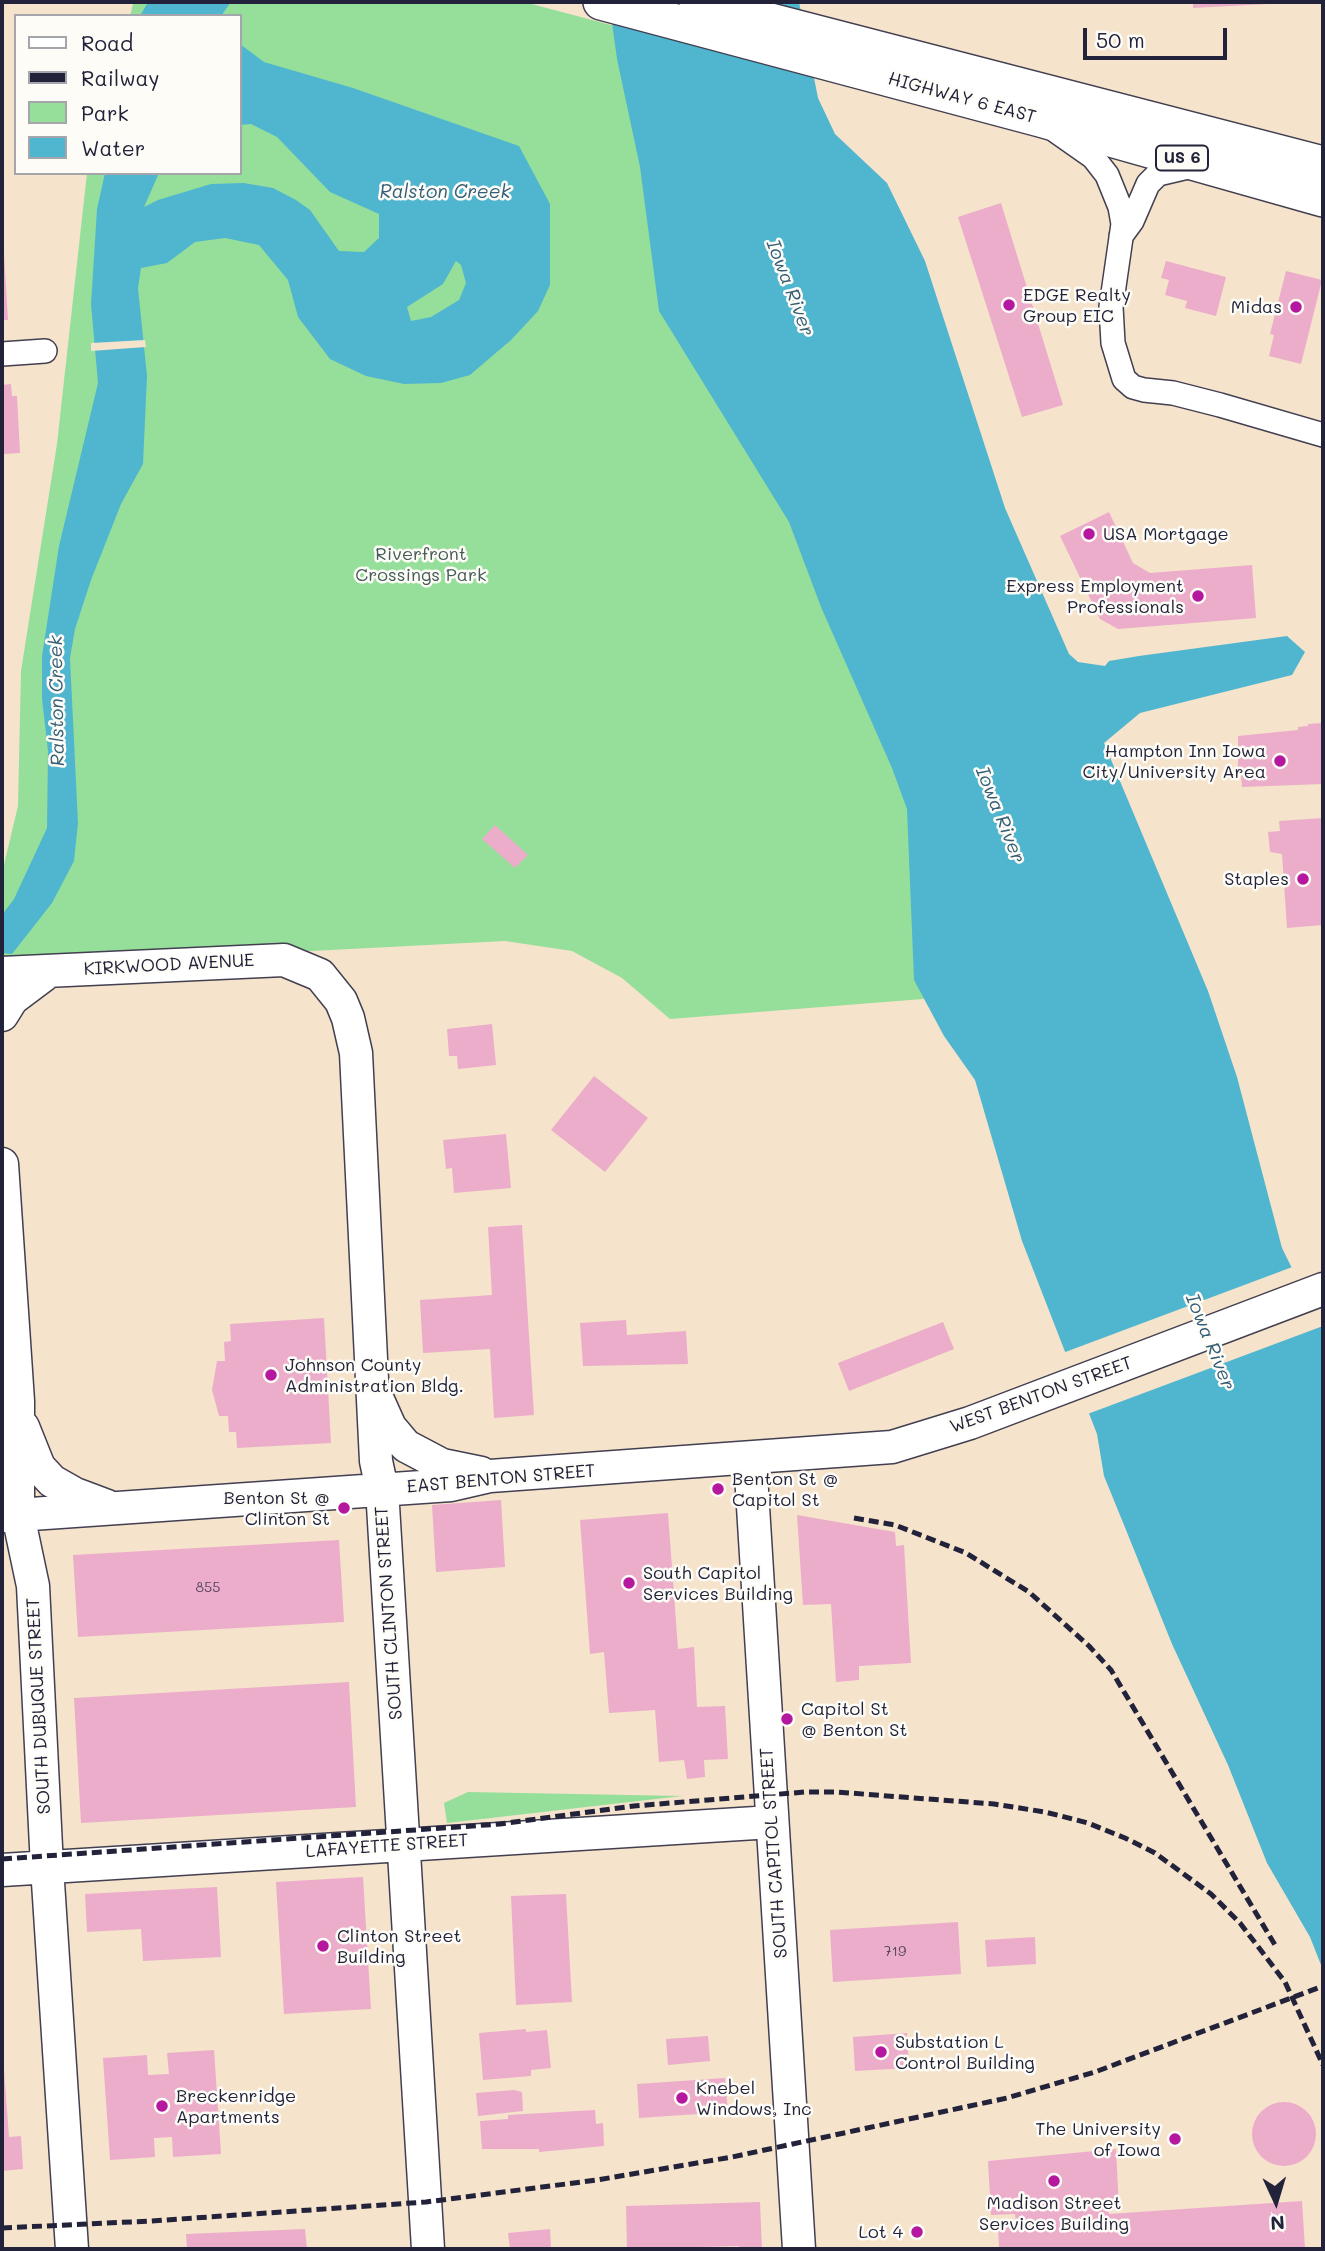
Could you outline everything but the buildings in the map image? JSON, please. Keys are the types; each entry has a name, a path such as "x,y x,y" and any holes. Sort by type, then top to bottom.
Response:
{"main road":[{"name":"HIGHWAY 6 EAST","path":"601,2 835,51 1323,163"},
{"name":"HIGHWAY 6 EAST","path":"697,2 1040,119 1323,199"}],"street":[{"path":"1040,119 1093,158 1107,175 1120,207 1121,236 1111,307 1113,343 1124,379 1133,387 1173,393 1323,435"},
{"path":"1121,236 1132,221 1142,193 1158,174 1173,169 1208,166"},
{"path":"2,354 45,351"},
{"name":"KIRKWOOD AVENUE","path":"2,973 265,959 304,966 328,984"},
{"path":"2,1015 12,999 48,972"},
{"name":"SOUTH CLINTON STREET","path":"328,984 348,1018 356,1053 376,1461 382,1489 428,2249"},
{"name":"SOUTH DUBUQUE STREET","path":"2,1164 18,1401 10,1516 25,1538 34,1598 47,1867 72,2249"},
{"name":"WEST BENTON STREET","path":"750,1458 892,1447 970,1423 1323,1289"},
{"path":"374,1390 390,1427 406,1446 442,1465 490,1476"},
{"path":"18,1401 27,1444 39,1467 52,1481 75,1494 113,1507"},
{"name":"EAST BENTON STREET","path":"10,1516 451,1485 490,1476 750,1458"},
{"name":"SOUTH CAPITOL STREET","path":"750,1458 799,2249"},
{"name":"LAFAYETTE STREET","path":"2,1870 772,1822"}],"green space":[{"name":"Riverfront Crossings Park","path":"127,2 524,2 645,34 909,735 948,997 670,1019 622,978 572,951 505,941 2,967 2,873 18,806 21,671 57,444 87,175 242,175 242,14 130,14 133,4"},
{"path":"468,1792 682,1796 447,1823 444,1803"}],"water":[{"path":"148,2 231,2 222,14 141,14"},
{"name":"Iowa River","path":"609,2 799,2 818,98 835,134 887,183 925,261 1005,508 1069,654 1078,662 1105,666 1109,661 1139,656 1287,636 1305,652 1292,675 1140,713 1104,743 1208,991 1237,1077 1282,1248 1323,1331 1323,1970 1310,1937 1267,1863 1228,1765 1172,1644 1104,1476 1097,1434 1022,1241 975,1080 944,1036 914,980 907,809 892,768 821,607 789,522 659,311 640,167 617,59"},
{"name":"Ralston Creek","path":"242,46 264,62 353,88 519,146 550,204 550,285 538,311 511,340 470,375 441,383 404,384 366,376 330,359 298,317 288,280 259,245 225,238 195,242 167,263 141,268 138,288 147,376 143,464 121,504 91,580 75,629 70,658 78,823 74,861 52,903 12,954 2,953 2,915 14,899 47,828 48,751 42,699 42,656 59,546 98,383 91,304 97,209 105,175 158,175 144,207 211,184 244,183 273,188 310,210 339,251 364,252 379,238 379,214 330,192 277,137 251,124 242,125","holes":["456,261 461,265 466,283 459,300 431,317 411,321 407,307 443,284"]}],"pier":[{"path":"145,340 146,347 91,351 91,343"},
{"path":"1295,1266 1323,1326 1085,1415 1060,1354"}],"railway":[{"path":"854,1518 895,1525 966,1553 1029,1592 1089,1646 1111,1670 1275,1945"},
{"path":"2,1859 500,1824 634,1806 805,1792 994,1804 1045,1812 1088,1823 1125,1838 1155,1853 1211,1894 1240,1923 1285,1982 1323,2065"},
{"path":"2,2228 151,2221 426,2202 597,2180 732,2157 1007,2098 1095,2072 1323,1986"}],"place":[{"name":"EDGE Realty Group EIC","path":"1009,305"},
{"name":"Midas","path":"1296,307"},
{"name":"USA Mortgage","path":"1089,534"},
{"name":"Express Employment Professionals","path":"1198,596"},
{"name":"Hampton Inn Iowa City/University Area","path":"1280,761"},
{"name":"Staples","path":"1303,879"},
{"name":"Johnson County Administration Bldg.","path":"271,1375"},
{"name":"Benton St @ Capitol St","path":"718,1489"},
{"name":"Benton St @ Clinton St","path":"344,1508"},
{"name":"South Capitol Services Building","path":"629,1583"},
{"name":"Capitol St @ Benton St","path":"787,1719"},
{"name":"Clinton Street Building","path":"323,1946"},
{"name":"Substation L Control Building","path":"881,2052"},
{"name":"Knebel Windows, Inc","path":"682,2098"},
{"name":"Breckenridge Apartments","path":"162,2106"},
{"name":"The University of Iowa","path":"1175,2139"},
{"name":"Madison Street Services Building","path":"1054,2181"},
{"name":"Lot 4","path":"917,2232"}]}
